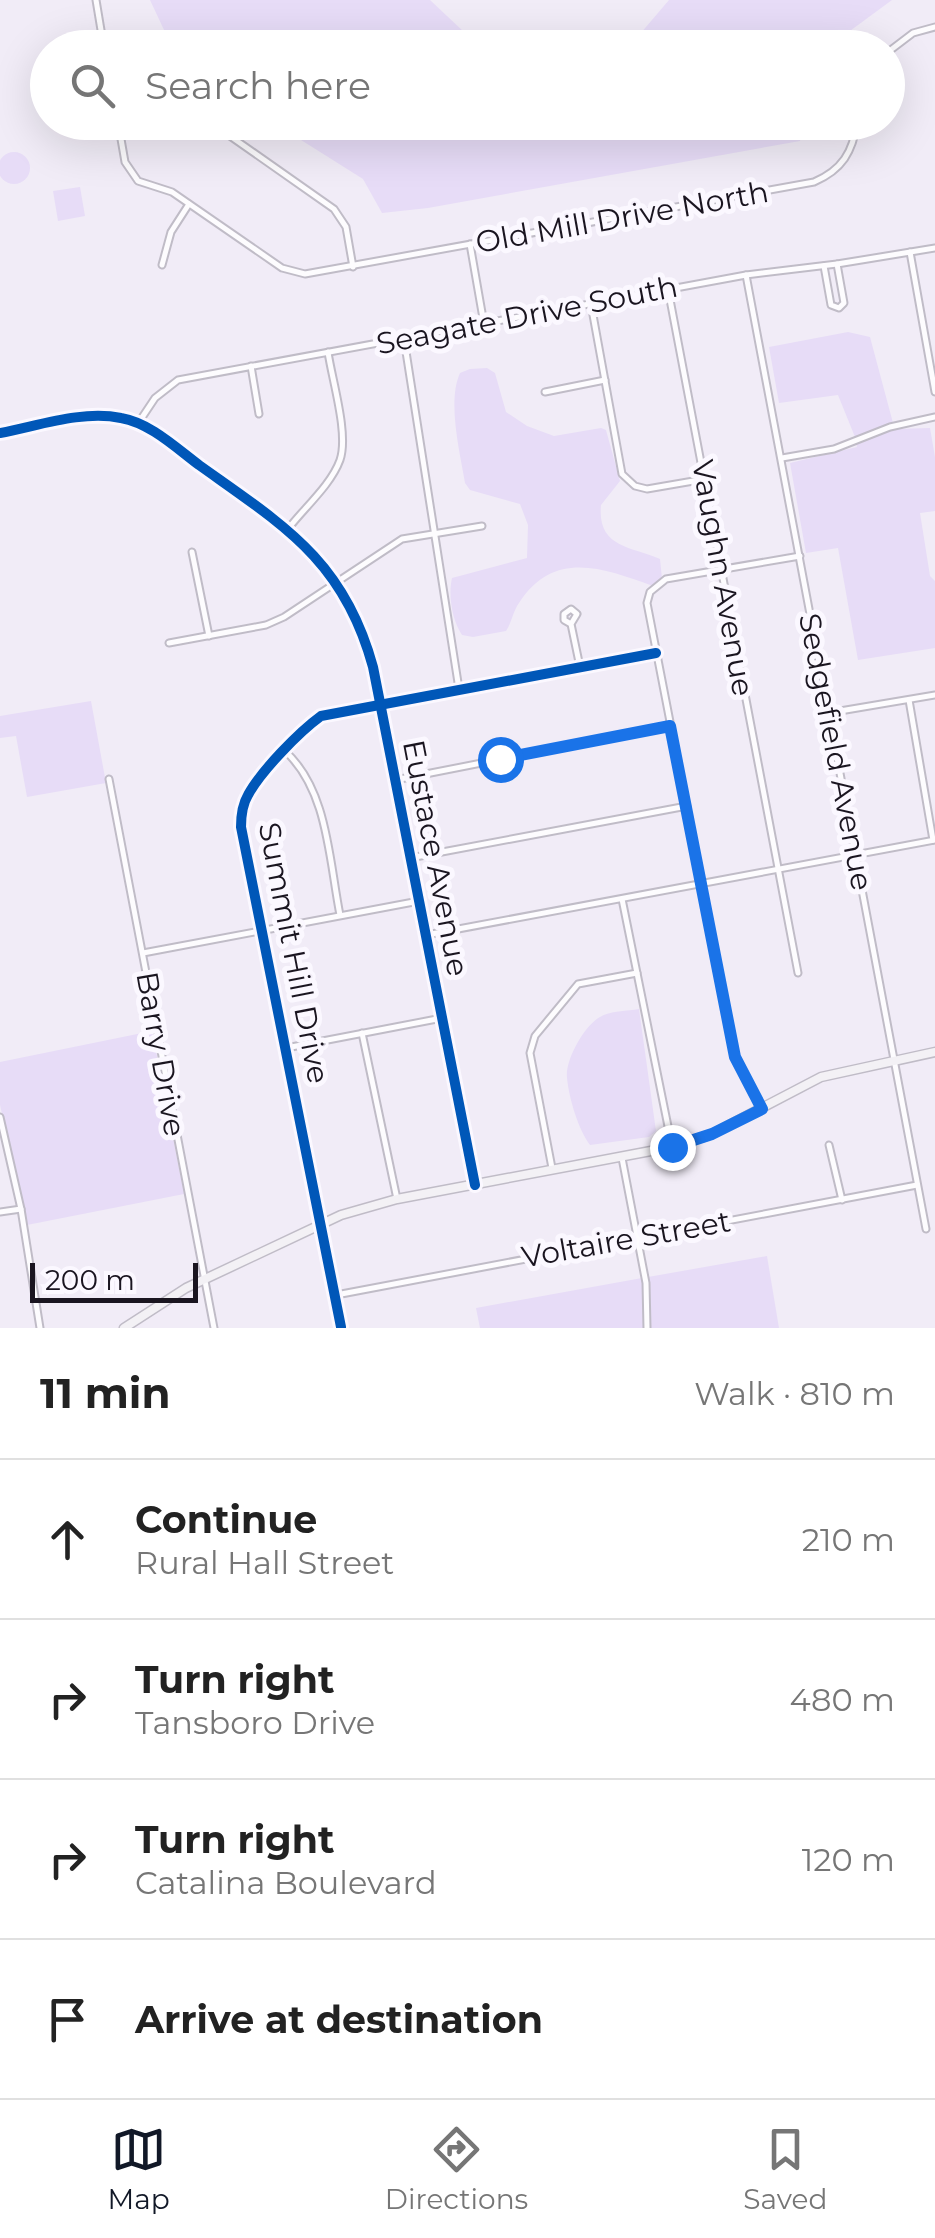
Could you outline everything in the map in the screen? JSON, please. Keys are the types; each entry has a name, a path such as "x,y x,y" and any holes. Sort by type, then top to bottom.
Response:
{"street":[{"path":"96,0 101,30"},
{"path":"905,40 935,26"},
{"name":"Old Mill Drive North","path":"121,140 125,162 134,178 172,192 289,272 310,274 814,182 831,174 846,160 854,140"},
{"path":"235,140 338,213 346,227 352,267"},
{"path":"162,266 171,232 189,204"},
{"path":"470,244 484,324"},
{"name":"Seagate Drive South","path":"138,422 166,386 178,380 746,275 935,248"},
{"path":"910,252 935,392"},
{"path":"824,266 832,305 839,308 844,303 837,264"},
{"name":"Sedgefield Avenue","path":"746,275 926,1229"},
{"name":"Vaughn Avenue","path":"668,289 798,973"},
{"path":"592,304 622,474 635,486 648,489 705,478"},
{"path":"404,339 459,689"},
{"path":"288,529 340,461 341,434 328,352"},
{"path":"251,366 259,414"},
{"path":"545,392 605,380"},
{"name":"Eustace Avenue","path":"0,433 92,416 138,422 288,529 337,582 363,635 380,704 475,1186"},
{"path":"782,458 834,449 890,427 935,418"},
{"path":"169,643 266,625 395,542 482,526"},
{"path":"192,552 210,636"},
{"path":"762,1109 735,1057 648,603 650,592 666,579 800,556"},
{"path":"572,624 580,666"},
{"name":"Summit Hill Drive","path":"341,1327 241,826 249,792 322,716 656,653"},
{"path":"828,713 935,695"},
{"path":"426,936 934,840 909,700"},
{"path":"395,780 670,726"},
{"path":"285,751 309,780 317,798 340,916"},
{"name":"Barry Drive","path":"109,779 214,1328"},
{"path":"410,858 687,806"},
{"path":"622,899 672,1147"},
{"path":"143,953 420,901"},
{"path":"553,1171 530,1053 535,1036 578,984 637,973"},
{"path":"286,1048 442,1018"},
{"path":"362,1033 397,1199"},
{"path":"124,1328 204,1279 354,1210 672,1147 712,1134 821,1077 935,1052"},
{"path":"0,1117 21,1209 40,1328"},
{"path":"829,1145 842,1200"},
{"path":"622,1158 646,1283 647,1328"},
{"name":"Voltaire Street","path":"335,1295 918,1185"},
{"path":"0,1212 21,1209"}],"shaded area":[{"path":"150,0 430,0 462,30 164,30"},
{"path":"669,0 892,0 851,30 643,30"},
{"path":"301,140 800,140 382,213 363,179"},
{"path":"20,153 29,162 26,180 14,184 2,180 2,156"},
{"path":"80,187 85,216 58,221 53,191"},
{"path":"848,332 870,337 893,423 855,437 838,395 779,403 769,347"},
{"path":"487,368 495,373 506,412 527,426 554,436 606,430 620,481 601,505 604,529 617,543 660,559 662,579 653,586 598,569 564,569 533,586 517,606 506,631 462,635 452,607 452,578 527,558 528,525 520,504 470,490 465,483 456,427 456,385 460,373"},
{"path":"930,428 935,457 935,511 920,513 930,576 935,581 935,648 858,660 838,548 806,553 790,463 857,447 856,443 895,429"},
{"path":"91,701 106,783 27,797 16,736 0,738 0,716"},
{"path":"639,1009 656,1131 649,1137 590,1145 572,1104 567,1071 572,1053 600,1017"},
{"path":"152,1031 184,1194 27,1225 0,1105 0,1062"},
{"path":"767,1256 779,1328 650,1328 648,1277"},
{"path":"642,1278 644,1328 480,1328 476,1308"}],"cycle path":[{"path":"0,433 91,416 121,418 142,425 283,527 307,548 345,599 373,667 475,1185"},
{"path":"341,1327 241,827 246,799 281,752 321,716 656,653"}],"route":[{"path":"500,759 670,726 735,1057 762,1109 712,1134 672,1147"}]}
